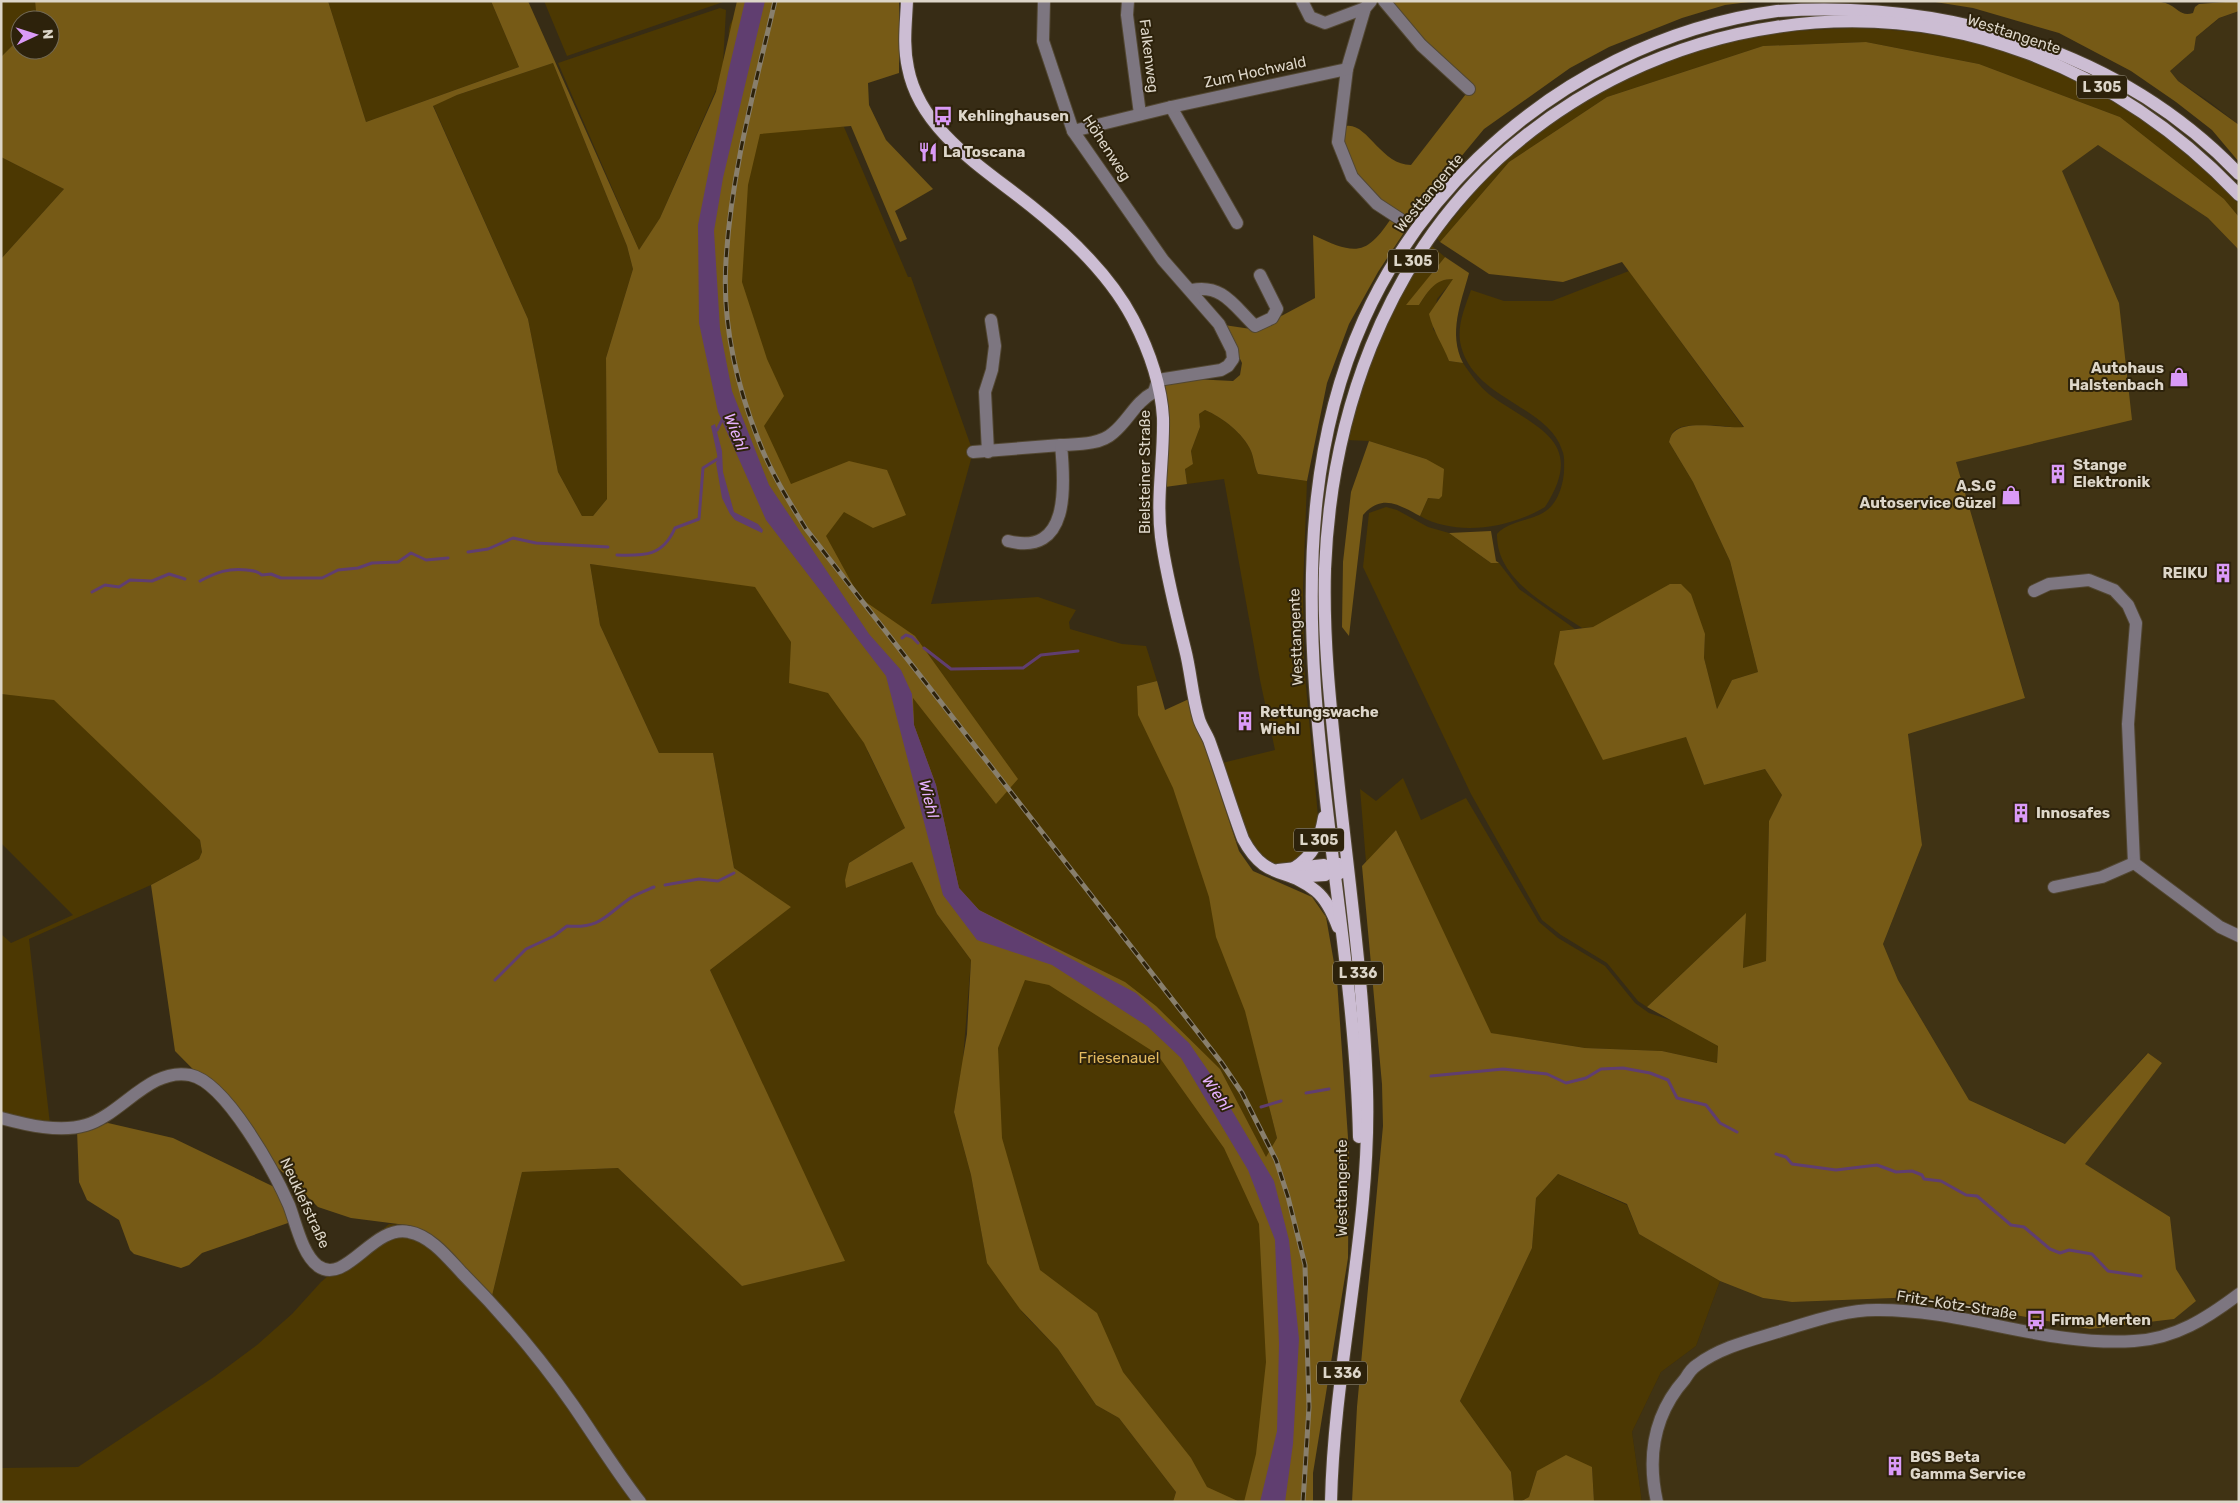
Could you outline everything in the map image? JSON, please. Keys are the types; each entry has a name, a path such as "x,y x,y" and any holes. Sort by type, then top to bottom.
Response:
{"main road":[{"name":"Bielsteiner Straße","path":"907,1 904,44 908,69 914,88 928,115 980,167 1065,236 1102,274 1132,317 1150,355 1158,380 1163,417 1159,494 1161,534 1166,571 1192,675 1208,720 1209,741 1243,839 1256,860 1274,871 1291,873"},
{"name":"Westtangente","path":"1358,1245 1358,1090 1344,943 1314,683 1311,600 1312,542 1319,475 1339,384 1349,354 1372,303 1416,231 1450,187 1490,147 1556,96 1629,54 1681,33 1727,20 1765,12 1822,6 1908,8 1964,18 2044,42 2095,65 2174,117 2212,146 2239,174"},
{"name":"Westtangente","path":"1358,1245 1365,1180 1367,1094 1351,890 1331,711 1325,596 1331,502 1339,456 1352,402 1378,324 1403,277 1432,233 1488,169 1553,115 1626,72 1679,50 1716,39 1763,29 1821,22 1908,24 1963,34 2038,57 2086,78 2158,122 2201,157 2239,195"},
{"name":"L 305","path":"1291,873 1316,848 1322,831 1327,802"},
{"path":"1346,851 1335,869 1347,881 1351,890"},
{"name":"L 336","path":"1291,873 1322,875 1335,869"},
{"name":"L 336","path":"1291,873 1322,897 1334,918 1344,943"},
{"name":"L 336","path":"1331,1502 1335,1432 1358,1245"}],"street":[{"name":"Höhenweg","path":"1044,1 1043,41 1073,131 1163,260 1192,290 1219,324 1232,350 1233,360 1221,370 1158,380"},
{"name":"Falkenweg","path":"1128,1 1140,114"},
{"path":"1302,1 1310,17 1325,23 1368,5"},
{"path":"1384,1 1421,45 1469,89"},
{"path":"1368,5 1347,69 1338,142 1352,177 1377,204 1400,219"},
{"name":"Zum Hochwald","path":"1073,131 1140,114 1347,69"},
{"path":"1171,107 1237,223"},
{"path":"1192,290 1205,288 1218,290 1255,326 1272,318 1277,309 1260,275"},
{"path":"988,452 985,392 992,370 995,346 991,320"},
{"path":"973,452 1096,442 1113,434 1142,398 1154,392 1158,380"},
{"path":"1008,540 1034,544 1044,540 1054,530 1064,480 1061,445"},
{"path":"2034,591 2049,584 2090,580 2114,590 2128,605 2136,623 2128,724 2134,863"},
{"path":"2054,887 2102,877 2134,863"},
{"path":"2134,863 2220,927 2239,936"},
{"name":"Neuklefstraße","path":"1,1118 25,1124 59,1127 84,1126 98,1121 150,1085 166,1077 179,1074 190,1075 208,1083 262,1152 288,1204 308,1253 318,1266 342,1268 389,1232 409,1232 428,1240 485,1296 539,1358 640,1502"},
{"name":"Fritz-Kotz-Straße","path":"1657,1502 1651,1467 1656,1428 1671,1394 1697,1365 1736,1345 1832,1316 1876,1310 1928,1315 2076,1341 2135,1342 2176,1332 2205,1319 2239,1294"}],"shaded area":[{"path":"35,1 328,1 366,122 519,67 491,1 528,1 639,250 660,218 716,92 737,1 899,1 899,73 868,83 869,105 886,140 933,189 895,211 907,239 900,242 851,126 760,134 748,185 742,282 767,359 784,396 764,426 791,484 849,461 887,470 906,515 873,528 844,512 826,536 860,598 915,636 1018,779 996,804 913,698 914,725 936,785 959,888 979,910 1125,982 1156,1006 1220,1069 1266,1157 1277,1138 1245,1011 1216,937 1209,897 1173,788 1138,715 1137,686 1157,681 1165,710 1189,699 1239,851 1253,871 1312,897 1326,917 1337,980 1349,1152 1348,1258 1313,1473 1313,1502 1244,1502 1256,1454 1266,1362 1259,1224 1224,1148 1157,1054 1049,985 1025,980 998,1048 1002,1138 1040,1270 1097,1313 1123,1372 1191,1458 1207,1487 1240,1502 1173,1502 1176,1492 1119,1418 1096,1405 1058,1349 1020,1309 987,1263 971,1175 954,1112 967,1034 971,960 937,914 912,862 846,888 845,880 849,863 905,828 864,743 828,693 789,683 791,642 755,587 590,564 600,625 659,753 713,753 734,868 791,907 710,970 845,1261 742,1286 618,1168 522,1172 491,1300 429,1237 406,1225 351,1218 318,1207 275,1165 246,1123 175,1051 151,885 199,859 202,852 200,840 54,700 1,694 1,259 64,189 1,157 1,57 10,48 10,60 60,60 60,10 36,10","holes":["553,63 627,246 633,269 606,358 607,499 593,516 582,516 558,472 528,319 433,106 457,95"]},
{"path":"1386,1 1757,1 1725,5 1682,18 1609,47 1570,68 1484,129 1426,199 1378,272 1349,324 1327,383 1307,481 1258,474 1251,451 1243,438 1225,422 1205,410 1199,414 1200,427 1191,451 1193,464 1185,469 1187,484 1165,487 1168,437 1165,385 1193,379 1233,381 1240,375 1242,363 1224,325 1251,329 1268,323 1315,298 1313,235 1340,246 1351,249 1360,248 1368,245 1376,238 1394,214 1355,181 1344,145 1346,126 1361,130 1391,158 1400,163 1411,165 1469,90"},
{"path":"1929,1 2157,1 2169,4 2180,12 2189,14 2193,13 2195,7 2199,4 2239,1 2239,11 2219,18 2196,37 2194,50 2170,71 2178,81 2239,125 2239,162 2212,130 2176,102 2131,71 2059,33 1973,8"},
{"path":"2239,11 2239,125 2210,102 2178,81 2170,71 2194,50 2196,37 2220,18"},
{"path":"1866,42 1979,64 2120,117 2224,199 2239,217 2239,250 2208,218 2098,145 2062,171 2119,303 2132,420 1956,462 2025,698 1908,734 1922,845 1883,944 1898,980 1969,1100 2065,1144 2148,1053 2162,1063 2085,1164 2170,1217 2176,1269 2196,1301 2174,1319 2090,1329 1919,1297 1792,1302 1763,1298 1720,1281 1639,1234 1627,1204 1558,1174 1536,1198 1532,1248 1460,1401 1511,1472 1514,1502 1352,1502 1357,1407 1383,1126 1382,1084 1362,866 1396,830 1491,1033 1585,1048 1662,1051 1717,1063 1718,1046 1647,1007 1746,913 1743,968 1766,961 1769,821 1782,795 1765,769 1704,785 1686,737 1603,760 1554,664 1560,631 1593,627 1670,584 1681,584 1691,594 1705,634 1704,658 1717,709 1732,680 1758,672 1730,561 1693,482 1669,442 1674,432 1688,426 1744,427 1622,262 1563,282 1489,274 1440,242 1509,162 1607,97 1763,46"},
{"path":"2098,145 2208,218 2239,250 2239,1502 1642,1502 1632,1432 1661,1372 1696,1346 1720,1281 1763,1298 1792,1302 1919,1297 2090,1329 2196,1301 2176,1269 2170,1217 2084,1164 2162,1063 2147,1053 2066,1144 1969,1100 1898,980 1883,944 1922,845 1908,734 2025,697 1956,462 2119,303 2061,171"},
{"path":"1445,257 1469,273 1457,318 1456,329 1456,340 1463,363 1449,361 1429,314 1453,279 1442,281 1433,286 1419,305 1406,305"},
{"path":"1369,441 1426,459 1444,469 1442,496 1439,499 1428,498 1420,516 1391,503 1377,504 1363,515 1349,636 1342,627 1343,562 1351,492"},
{"path":"1491,531 1496,561 1499,563 1491,563 1449,533"},
{"path":"108,1123 173,1138 293,1196 288,1223 202,1253 189,1265 181,1268 134,1254 130,1250 119,1220 87,1200 79,1182 77,1130"},
{"path":"1566,1455 1592,1467 1594,1502 1520,1502 1529,1497 1537,1471"}],"green space":[{"path":"1,1 35,1 36,10 10,10 10,48 1,57"},
{"path":"328,1 491,1 519,67 366,122"},
{"path":"544,1 726,1 567,56"},
{"path":"720,8 726,10 723,64 718,85 660,218 639,250 558,63"},
{"name":"Friesenauel","path":"735,17 841,127 844,127 908,277 911,277 973,452 931,604 1038,597 1076,610 1069,622 1070,629 1122,644 1146,646 1157,681 1137,686 1213,879 1277,1138 1267,1156 1294,1502 1188,1502 1075,1358 1020,1310 1058,1349 1096,1405 1119,1418 1176,1492 1173,1502 1,1502 1,1468 78,1467 214,1377 257,1345 292,1314 321,1282 389,1224 406,1225 429,1237 491,1300 522,1172 618,1168 742,1286 844,1261 710,970 790,907 734,868 713,753 659,753 600,625 590,564 753,586 682,191 730,50 729,32","holes":["867,750 901,787 979,951 963,1059 971,960 937,914 912,862 846,888 849,863 905,828","961,1072 987,1263 971,1175 954,1112"]},
{"path":"1854,28 1922,33 1956,38 1989,46 2057,72 2091,89 2124,109 2157,130 2187,153 2215,178 2239,204 2239,217 2224,199 2120,117 1979,64 1866,42 1763,46 1607,97 1509,162 1440,242 1437,238 1493,171 1554,120 1589,98 1665,62 1704,49 1782,32"},
{"path":"553,63 627,246 633,269 606,358 607,499 593,516 582,516 558,472 528,319 433,105 457,95"},
{"path":"1,157 64,189 1,259"},
{"path":"1432,246 1445,257 1407,305 1419,305 1429,290 1437,283 1447,279 1454,279 1437,299 1433,329 1441,339 1449,361 1463,363 1486,392 1539,427 1550,438 1558,451 1561,466 1557,484 1545,507 1500,525 1467,528 1435,523 1420,516 1428,498 1439,499 1426,459 1369,441 1347,440 1361,390 1380,338 1403,289"},
{"path":"1629,271 1744,428 1708,425 1687,426 1674,431 1669,442 1693,482 1730,561 1758,672 1732,680 1717,709 1704,658 1705,634 1593,627 1582,628 1540,601 1527,590 1505,565 1499,550 1497,534 1510,525 1541,514 1558,497 1564,472 1564,458 1554,435 1542,423 1495,391 1468,364 1461,346 1460,332 1462,317 1471,290 1504,301 1552,301"},
{"path":"1205,410 1225,422 1243,438 1251,451 1258,474 1307,481 1303,588 1304,665 1319,827 1313,840 1300,858 1287,864 1280,865 1268,861 1258,852 1249,839 1235,807 1222,763 1275,750 1260,680 1224,479 1187,484 1185,468 1193,464 1191,451 1200,427 1199,414"},
{"path":"1386,507 1397,510 1428,527 1449,533 1491,563 1499,563 1519,589 1575,629 1560,631 1686,737 1704,785 1765,769 1782,795 1769,821 1766,961 1743,968 1745,914 1647,1007 1638,1001 1607,963 1561,935 1542,920 1471,794 1363,567 1369,513"},
{"path":"1,694 54,699 200,840 202,852 199,859 151,885 29,939 50,1124 1,1113 1,934 11,943 73,915 1,843"},
{"path":"1403,778 1421,820 1466,798 1539,922 1558,938 1605,966 1635,1003 1649,1013 1673,1021 1718,1046 1717,1063 1662,1051 1585,1048 1490,1033 1396,830 1366,862 1360,789 1376,801"},
{"path":"1558,1174 1627,1205 1639,1234 1720,1281 1696,1346 1661,1372 1632,1432 1642,1502 1594,1502 1592,1467 1537,1471 1529,1497 1520,1502 1514,1502 1511,1472 1460,1401 1532,1248 1536,1198"}],"water":[{"name":"Wiehl","path":"745,1 765,1 723,178 714,231 720,329 732,391 769,485 869,634 901,670 912,694 914,725 936,785 959,888 979,910 1136,993 1189,1043 1209,1072 1274,1181 1289,1240 1299,1339 1293,1444 1285,1502 1260,1502 1277,1431 1279,1344 1275,1240 1248,1170 1181,1058 1147,1026 1052,965 977,940 943,895 886,676 766,520 718,412 699,323 698,225 728,73"},
{"path":"715,424 722,451 723,472 734,512 758,524 763,530 762,533 735,520 722,498 716,463 718,459 711,426"}],"waterway":[{"name":"Wiehl","path":"717,430 724,416"},
{"path":"617,555 644,554 659,549 665,544 675,528 699,519 703,468 719,458 719,456"},
{"path":"468,552 488,549 513,538 536,543 608,547"},
{"path":"200,581 228,570 254,571 262,575 271,574 281,578 322,578 338,570 358,568 372,563 398,562 411,553 426,560 448,558"},
{"path":"92,592 105,585 119,587 130,580 152,581 169,574 185,579"},
{"path":"902,638 906,635 912,637 918,643"},
{"path":"924,648 951,669 1023,668 1041,655 1078,651"},
{"path":"665,885 699,879 718,881 734,873"},
{"path":"495,980 526,949 554,936 567,926 596,923 632,897 654,887"},
{"path":"1431,1076 1503,1069 1547,1074 1566,1083 1586,1078 1601,1069 1623,1068 1650,1073 1668,1080 1677,1098 1706,1105 1720,1123 1737,1132"},
{"path":"1306,1093 1329,1089"},
{"path":"1261,1107 1281,1101"},
{"path":"1776,1154 1786,1157 1792,1164 1836,1170 1877,1165 1896,1172 1912,1171 1922,1175 1924,1179 1941,1181 1966,1195 1977,1196 2011,1225 2024,1227 2050,1249 2060,1253 2069,1250 2092,1254 2108,1271 2141,1276"}],"railway":[{"path":"775,1 738,163 726,261 726,306 732,352 750,418 774,474 806,529 1221,1062 1242,1093 1276,1160 1288,1197 1305,1265 1309,1407 1303,1502"}],"place":[{"name":"Kehlinghausen","path":"943,116"},
{"name":"La Toscana","path":"928,152"},
{"name":"Autohaus Halstenbach","path":"2179,377"},
{"name":"Stange Elektronik","path":"2058,474"},
{"name":"A.S.G Autoservice Güzel","path":"2011,495"},
{"name":"REIKU","path":"2223,573"},
{"name":"Rettungswache Wiehl","path":"1245,721"},
{"name":"Innosafes","path":"2021,813"},
{"name":"Firma Merten","path":"2036,1320"},
{"name":"BGS Beta Gamma Service","path":"1895,1466"}]}
